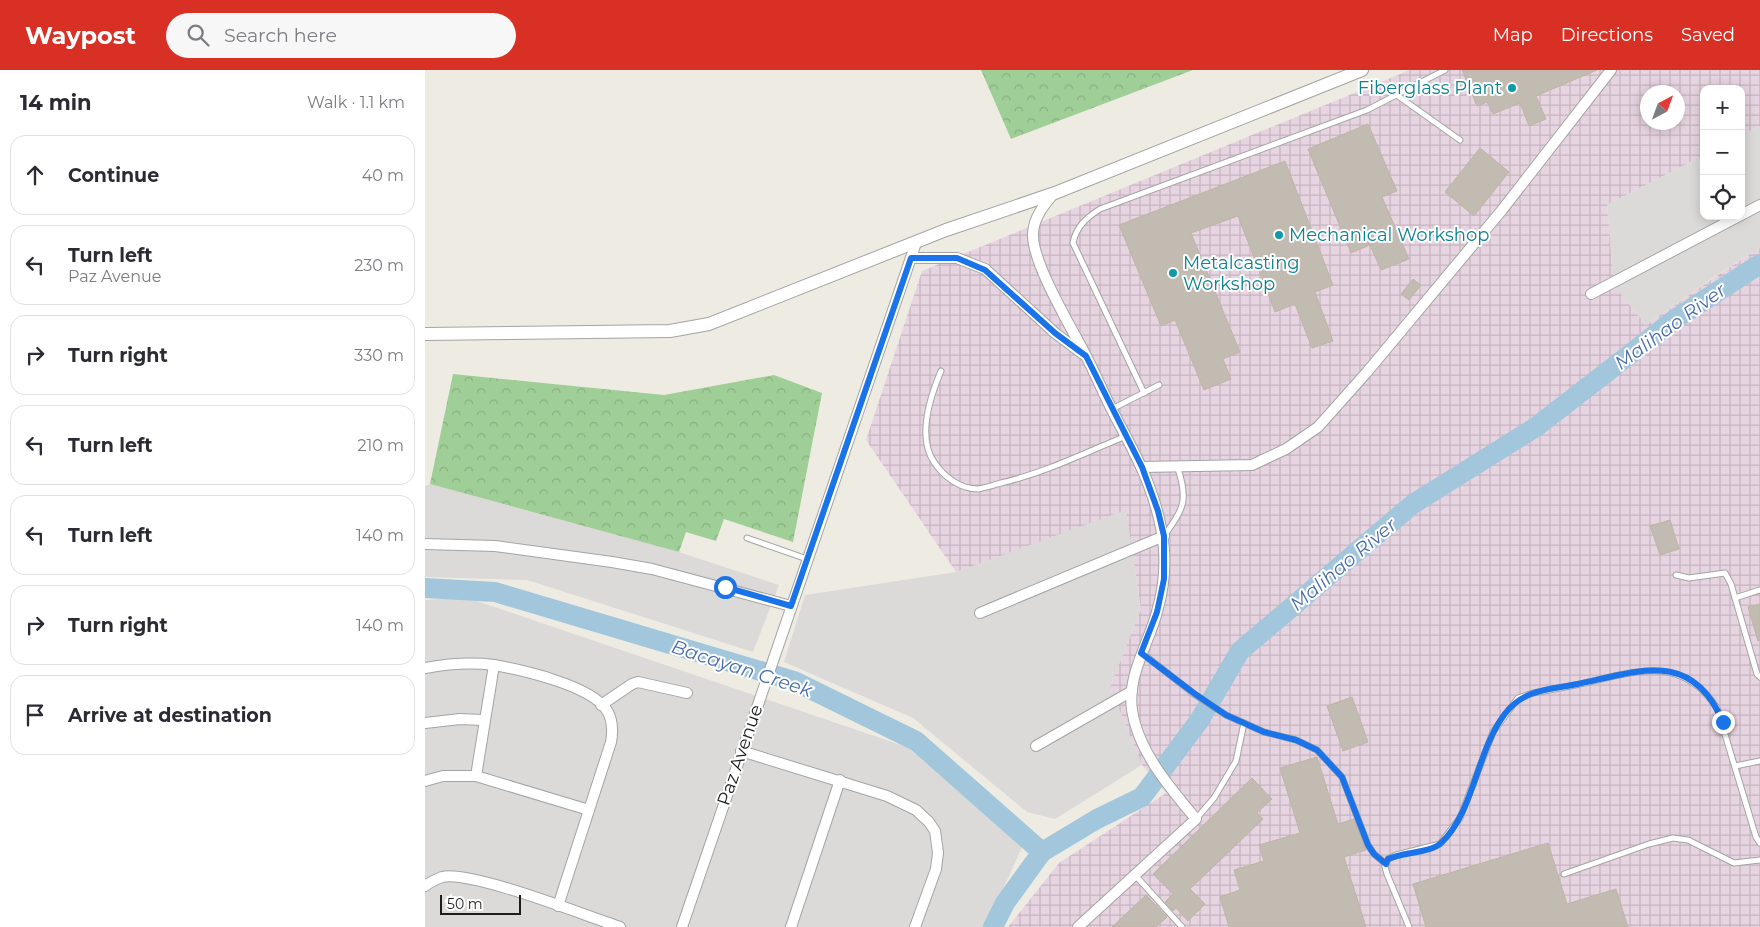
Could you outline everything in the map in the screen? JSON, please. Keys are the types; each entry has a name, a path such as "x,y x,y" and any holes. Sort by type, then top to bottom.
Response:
{"street":[{"path":"425,334 660,331 693,328 733,316 946,230 1055,193 1362,70"},
{"path":"1142,467 1252,465 1286,449 1317,427 1367,372 1502,210 1611,70"},
{"path":"1055,193 1035,221 1033,234 1035,247 1053,296 1086,356 1111,410 1142,467 1158,511 1164,536 1164,579 1157,612 1141,653 1132,691 1135,723 1148,754 1196,819 1078,927"},
{"path":"1591,294 1760,205"},
{"name":"Paz Avenue","path":"682,927 916,243"},
{"path":"911,258 957,258 985,270 1055,333 1086,356"},
{"path":"980,613 1164,536"},
{"path":"425,544 495,546 612,562 689,578 791,606"},
{"path":"425,668 461,664 494,665 560,682 580,690 601,705 611,719 613,732 558,906"},
{"path":"476,776 483,720 494,665"},
{"path":"601,705 631,684 638,682 687,693"},
{"path":"1036,746 1132,691"},
{"path":"425,723 460,719 483,720"},
{"path":"741,751 840,780 900,801 916,810 935,831 938,853 935,869 915,927"},
{"path":"425,780 443,776 476,776 589,810"},
{"path":"791,927 840,780"},
{"path":"425,886 443,877 464,878 498,886 620,927"}],"lane":[{"path":"1144,393 1073,243 1078,228 1100,209 1367,110 1398,96 1422,80 1445,70"},
{"path":"1398,96 1460,140"},
{"path":"941,371 933,391 927,419 927,452 943,474 957,484 978,489 1021,478 1126,436"},
{"path":"1111,410 1159,385"},
{"path":"1164,536 1182,511 1184,485 1177,466"},
{"path":"747,538 807,559"},
{"path":"1676,574 1689,578 1725,574 1735,598 1757,674 1760,677"},
{"path":"1735,598 1760,590"},
{"path":"1141,653 1226,715 1312,746 1342,777 1368,845 1374,854 1386,864"},
{"path":"1409,927 1387,874 1386,864 1388,859 1441,844 1460,818 1493,732 1518,698 1533,693 1653,669 1695,682 1709,695 1717,708 1756,837 1760,843"},
{"path":"1196,819 1214,798 1236,761 1244,723"},
{"path":"1735,766 1760,761"},
{"path":"1564,874 1649,844 1673,838 1688,840 1734,863 1760,860"},
{"path":"1135,875 1182,927"}],"shaded area":[{"path":"1410,70 1760,70 1760,126 1745,133 1745,85 1700,85 1700,157 1607,205 1614,286 1646,325 1760,248 1760,927 1008,927 1059,863 1166,793 1142,765 1110,687 1141,609 1126,510 956,572 866,440 922,271"},
{"path":"1760,126 1760,248 1721,272 1646,325 1614,286 1607,205 1700,157 1700,220 1745,220 1745,133"},
{"path":"430,484 679,552 779,585 753,652 527,580 425,577 425,486"},
{"path":"1126,509 1141,609 1110,687 1142,765 1055,819 1027,812 913,718 784,662 805,595 956,572"},
{"path":"465,597 907,747 1022,847 986,927 425,927 425,600"}],"green space":[{"path":"981,70 1193,70 1011,139"},
{"path":"453,374 664,395 774,375 822,393 793,542 724,519 716,541 686,532 679,552 430,484"}],"building":[{"name":"Fiberglass Plant","path":"1462,70 1597,70 1536,96 1546,119 1529,126 1520,103 1493,114 1487,102 1477,106"},
{"path":"1368,124 1397,191 1382,197 1409,259 1381,270 1370,245 1351,253 1308,149"},
{"path":"1480,148 1509,172 1474,216 1445,192"},
{"path":"1285,161 1333,285 1315,292 1333,341 1312,348 1295,304 1275,312 1238,216 1191,233 1240,352 1223,359 1231,379 1204,390 1175,320 1161,326 1119,225"},
{"path":"1413,279 1421,285 1409,300 1401,294"},
{"path":"1670,520 1679,549 1660,555 1650,526"},
{"path":"1760,604 1760,640 1758,641 1748,607"},
{"path":"1352,697 1368,742 1343,751 1327,706"},
{"path":"1317,757 1338,824 1354,819 1366,850 1344,857 1366,927 1229,927 1220,897 1240,890 1234,870 1264,861 1259,845 1300,833 1280,768"},
{"path":"1252,778 1272,799 1257,813 1263,819 1190,889 1205,904 1188,921 1176,908 1173,911 1165,902 1173,894 1153,874"},
{"path":"1548,843 1567,904 1616,889 1628,927 1426,927 1413,884"},
{"path":"1146,895 1167,917 1156,927 1112,927"}],"waterway":[{"name":"Malihao River","path":"993,927 1005,903 1042,852 1097,819 1142,797 1199,721 1240,651 1413,504 1536,427 1674,320 1760,264"},
{"name":"Bacayan Creek","path":"425,588 495,592 794,681 916,741 1042,852"}],"place":[{"name":"Fiberglass Plant","path":"1512,88"},
{"name":"Mechanical Workshop","path":"1279,235"},
{"name":"Metalcasting Workshop","path":"1173,273"}],"route":[{"path":"725,587 791,606 911,258 957,258 985,270 1055,333 1086,356 1111,410 1142,467 1158,511 1164,536 1164,579 1157,612 1141,653 1226,715 1264,732 1296,740 1317,750 1342,777 1356,808 1368,845 1374,854 1386,864 1388,859 1397,855 1416,852 1441,844 1460,818 1493,732 1518,698 1533,693 1653,669 1695,682 1709,695 1723,722"}]}
